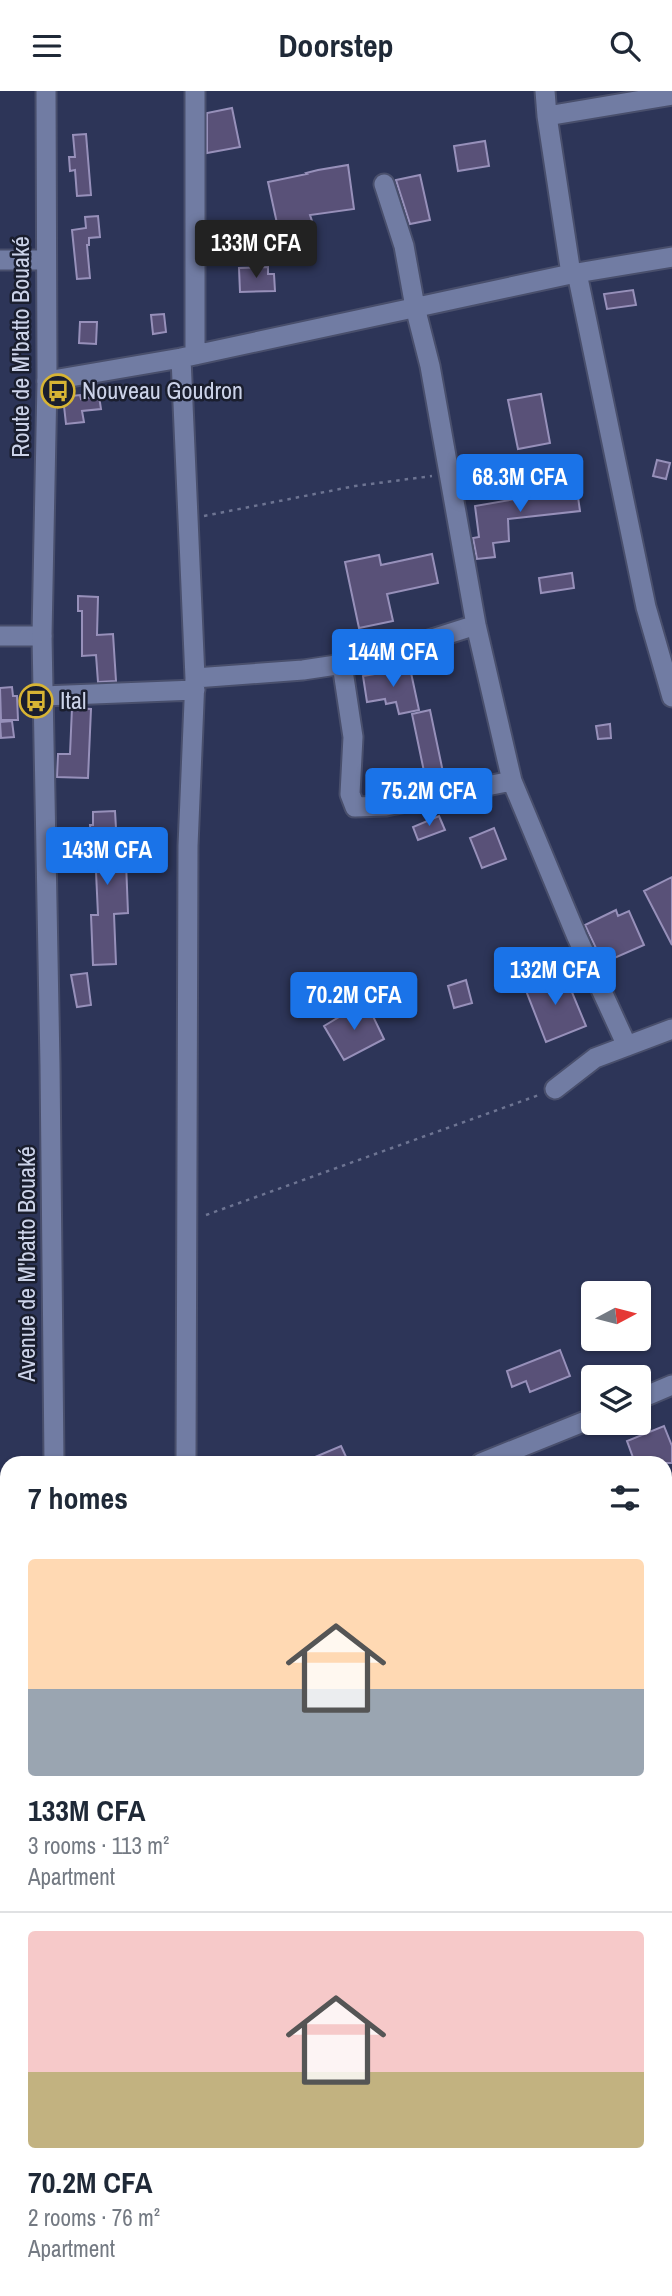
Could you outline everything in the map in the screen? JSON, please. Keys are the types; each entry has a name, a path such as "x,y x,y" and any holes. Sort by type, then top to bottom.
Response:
{"street":[{"name":"Route de M'batto Bouaké","path":"46,91 47,381 42,636 50,1065"},
{"path":"186,1456 188,846 195,684 189,519 188,357 195,91"},
{"path":"545,91 574,273 646,607 672,697"},
{"path":"547,116 672,95"},
{"path":"384,184 404,246 415,307 430,366 476,625 512,781 577,937 628,1046"},
{"path":"47,381 188,357 574,273 672,257"},
{"path":"0,260 45,260"},
{"path":"43,696 195,684 225,675 256,675 342,664 476,625"},
{"path":"0,636 42,636"},
{"path":"342,664 353,737 351,794 355,807 360,809 386,806 512,781"},
{"path":"555,1089 595,1058 672,1028"},
{"name":"Avenue de M'batto Bouaké","path":"50,1065 54,1456"},
{"path":"651,1394 672,1385"},
{"path":"498,1456 581,1423"}],"path":[{"path":"189,519 355,486 449,473"},
{"path":"186,1222 555,1089"}],"building":[{"path":"232,108 240,147 207,153 207,113"},
{"path":"86,134 91,195 77,196 75,170 70,171 69,157 75,157 73,135"},
{"path":"485,141 489,166 458,171 454,146"},
{"path":"348,165 354,209 310,215 312,221 278,228 268,182"},
{"path":"420,175 430,220 410,224 396,180"},
{"path":"98,216 100,237 89,238 87,245 90,278 77,279 72,230 86,228 85,217"},
{"path":"268,267 268,274 274,274 275,291 240,292 239,268"},
{"path":"633,290 636,305 607,309 604,294"},
{"path":"164,314 166,332 153,334 151,315"},
{"path":"80,322 97,322 96,344 79,343"},
{"path":"541,394 550,443 518,449 508,400"},
{"path":"80,395 81,399 99,396 101,409 82,411 84,422 66,424 63,397"},
{"path":"657,460 670,463 666,479 653,476"},
{"path":"565,474 566,491 577,490 580,511 508,519 509,541 493,543 495,557 477,559 473,538 479,537 475,506 551,493 549,475"},
{"path":"432,554 438,583 387,594 393,621 359,628 345,562 379,555 381,565"},
{"path":"572,573 574,588 541,593 539,578"},
{"path":"78,596 98,597 97,635 113,634 116,681 98,682 96,655 82,656 82,611 78,611"},
{"path":"410,668 419,710 399,714 396,702 386,704 385,699 367,702 363,676"},
{"path":"12,687 13,696 17,696 18,720 1,720 0,688"},
{"path":"72,708 91,709 88,778 57,777 58,754 70,754"},
{"path":"430,710 444,777 426,781 412,714"},
{"path":"12,721 14,737 1,738 0,722"},
{"path":"610,724 611,738 598,739 596,726"},
{"path":"115,811 118,863 126,862 128,913 114,914 116,964 93,965 91,915 98,915 95,850 92,850 90,825 93,825 93,812"},
{"path":"439,816 445,830 418,840 413,827"},
{"path":"494,828 506,859 482,868 470,838"},
{"path":"672,877 672,945 644,891"},
{"path":"616,910 618,916 629,911 644,945 603,963 585,925"},
{"path":"87,973 91,1005 77,1007 71,975"},
{"path":"564,973 586,1026 546,1042 525,988"},
{"path":"466,980 472,1003 454,1008 448,986"},
{"path":"368,1006 384,1039 344,1060 324,1026 344,1014"},
{"path":"560,1350 570,1376 530,1392 526,1381 512,1387 507,1371"},
{"path":"664,1426 672,1446 672,1456 632,1456 627,1441 642,1435 651,1435 651,1431"},
{"path":"341,1446 346,1456 317,1456"}],"place":[{"name":"Nouveau Goudron","path":"58,391"},
{"name":"Ital","path":"36,701"}]}
